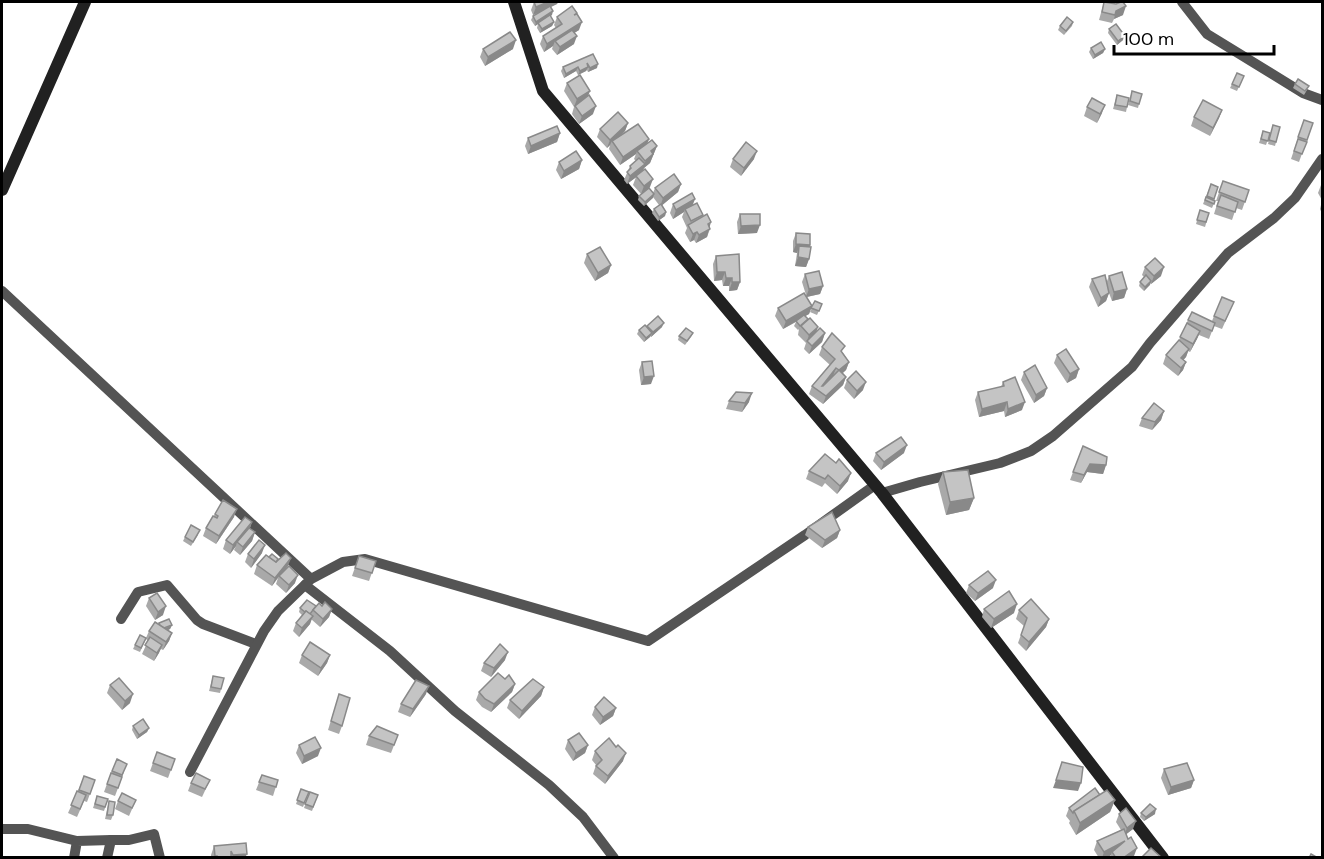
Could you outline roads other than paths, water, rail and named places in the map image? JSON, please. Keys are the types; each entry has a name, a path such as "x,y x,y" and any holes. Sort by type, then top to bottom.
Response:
{"street":[{"path":"2,190 85,2"},
{"path":"514,2 543,91 879,489 1163,858"},
{"path":"1182,2 1207,34 1303,93 1323,100"},
{"path":"190,772 256,644 278,611 308,582 343,562 365,559 648,641 879,489 1000,463 1030,451 1053,436 1132,367 1228,253 1274,218 1295,198 1323,159"},
{"path":"2,291 308,582 390,651 454,711 549,785 583,817 615,858"},
{"path":"121,619 138,592 167,585 203,624 256,644"},
{"path":"2,829 27,829 77,841 129,840 154,834 160,858"},
{"path":"107,858 111,840"},
{"path":"75,858 77,841"}]}
